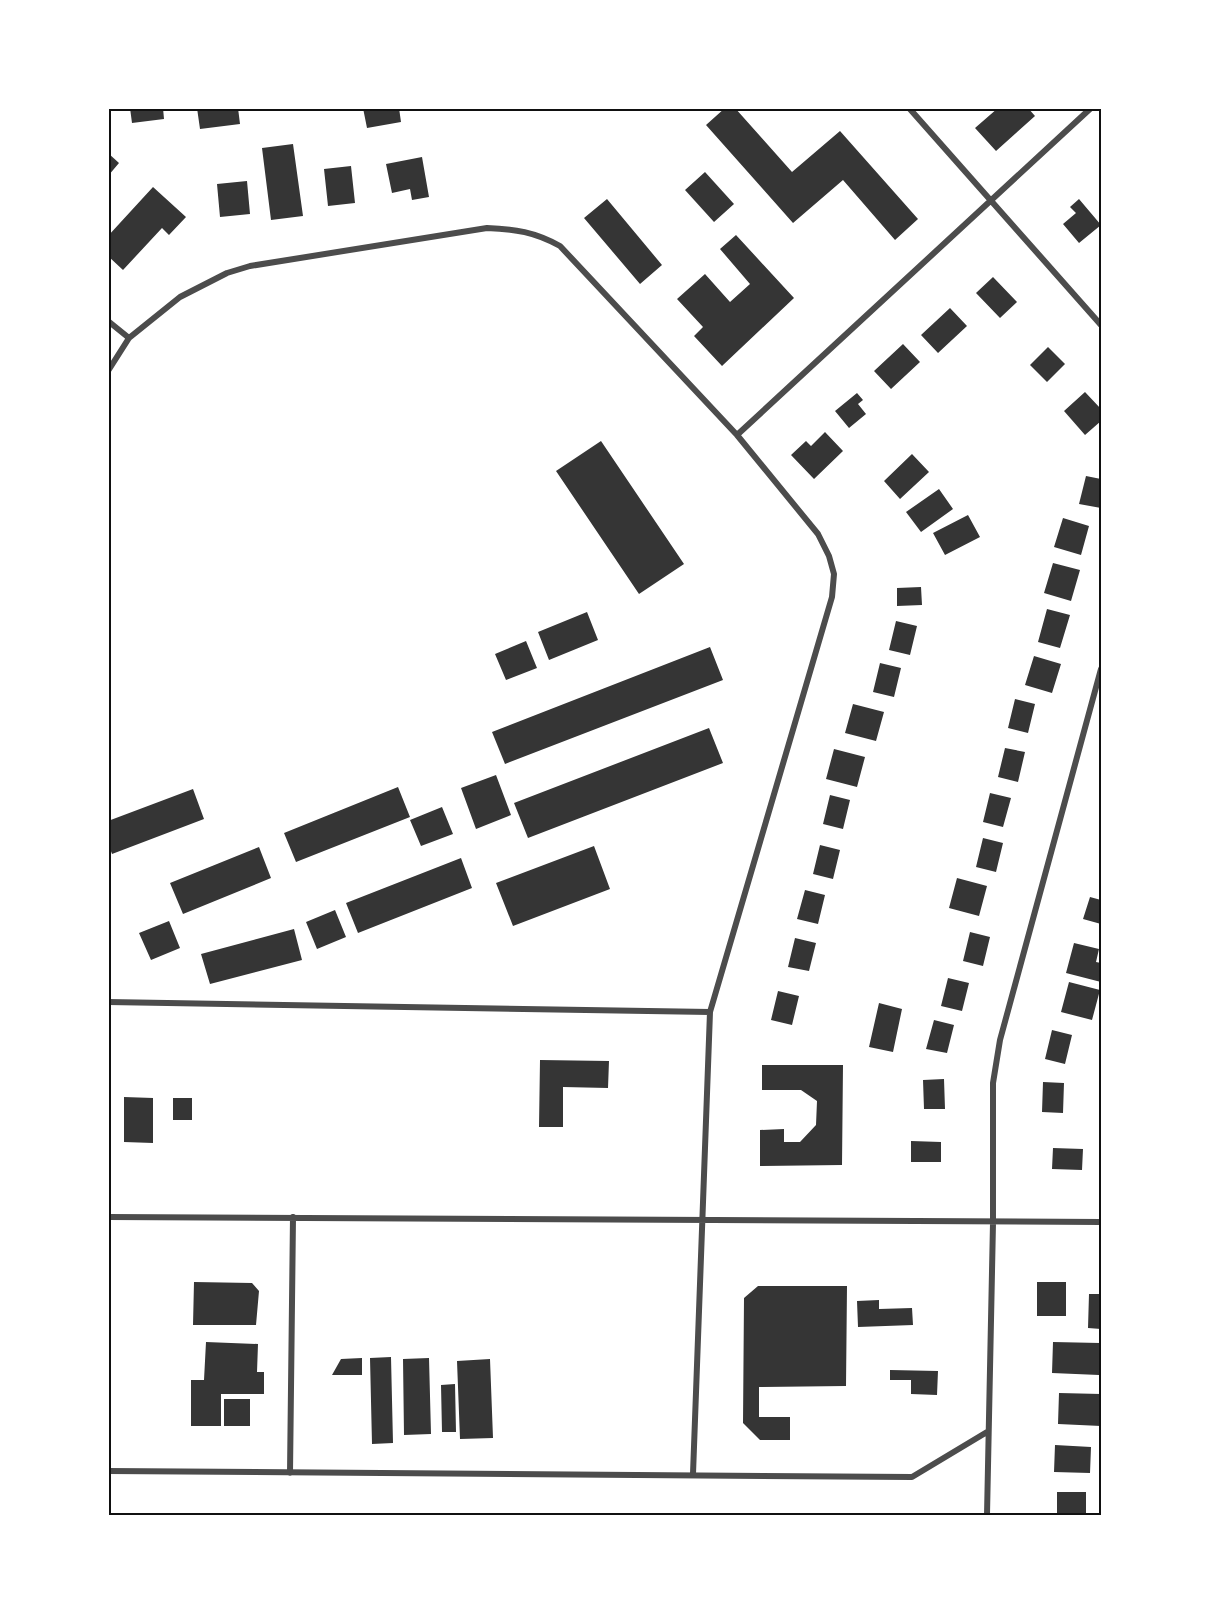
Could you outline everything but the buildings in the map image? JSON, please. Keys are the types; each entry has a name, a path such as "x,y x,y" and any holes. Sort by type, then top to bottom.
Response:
{"street":[{"path":"909,108 1101,325"},
{"path":"737,435 1091,108"},
{"path":"108,370 129,338 180,297 202,285 250,266 475,230 511,229 543,236 560,246 737,435 818,534 829,555 834,574 832,597 710,1012 693,1474"},
{"path":"108,321 129,338"},
{"path":"987,1515 993,1223 993,1083 1000,1040 1101,669"},
{"path":"108,1002 710,1012"},
{"path":"108,1217 1101,1222"},
{"path":"290,1473 293,1217"},
{"path":"108,1471 912,1477 987,1432"}]}
